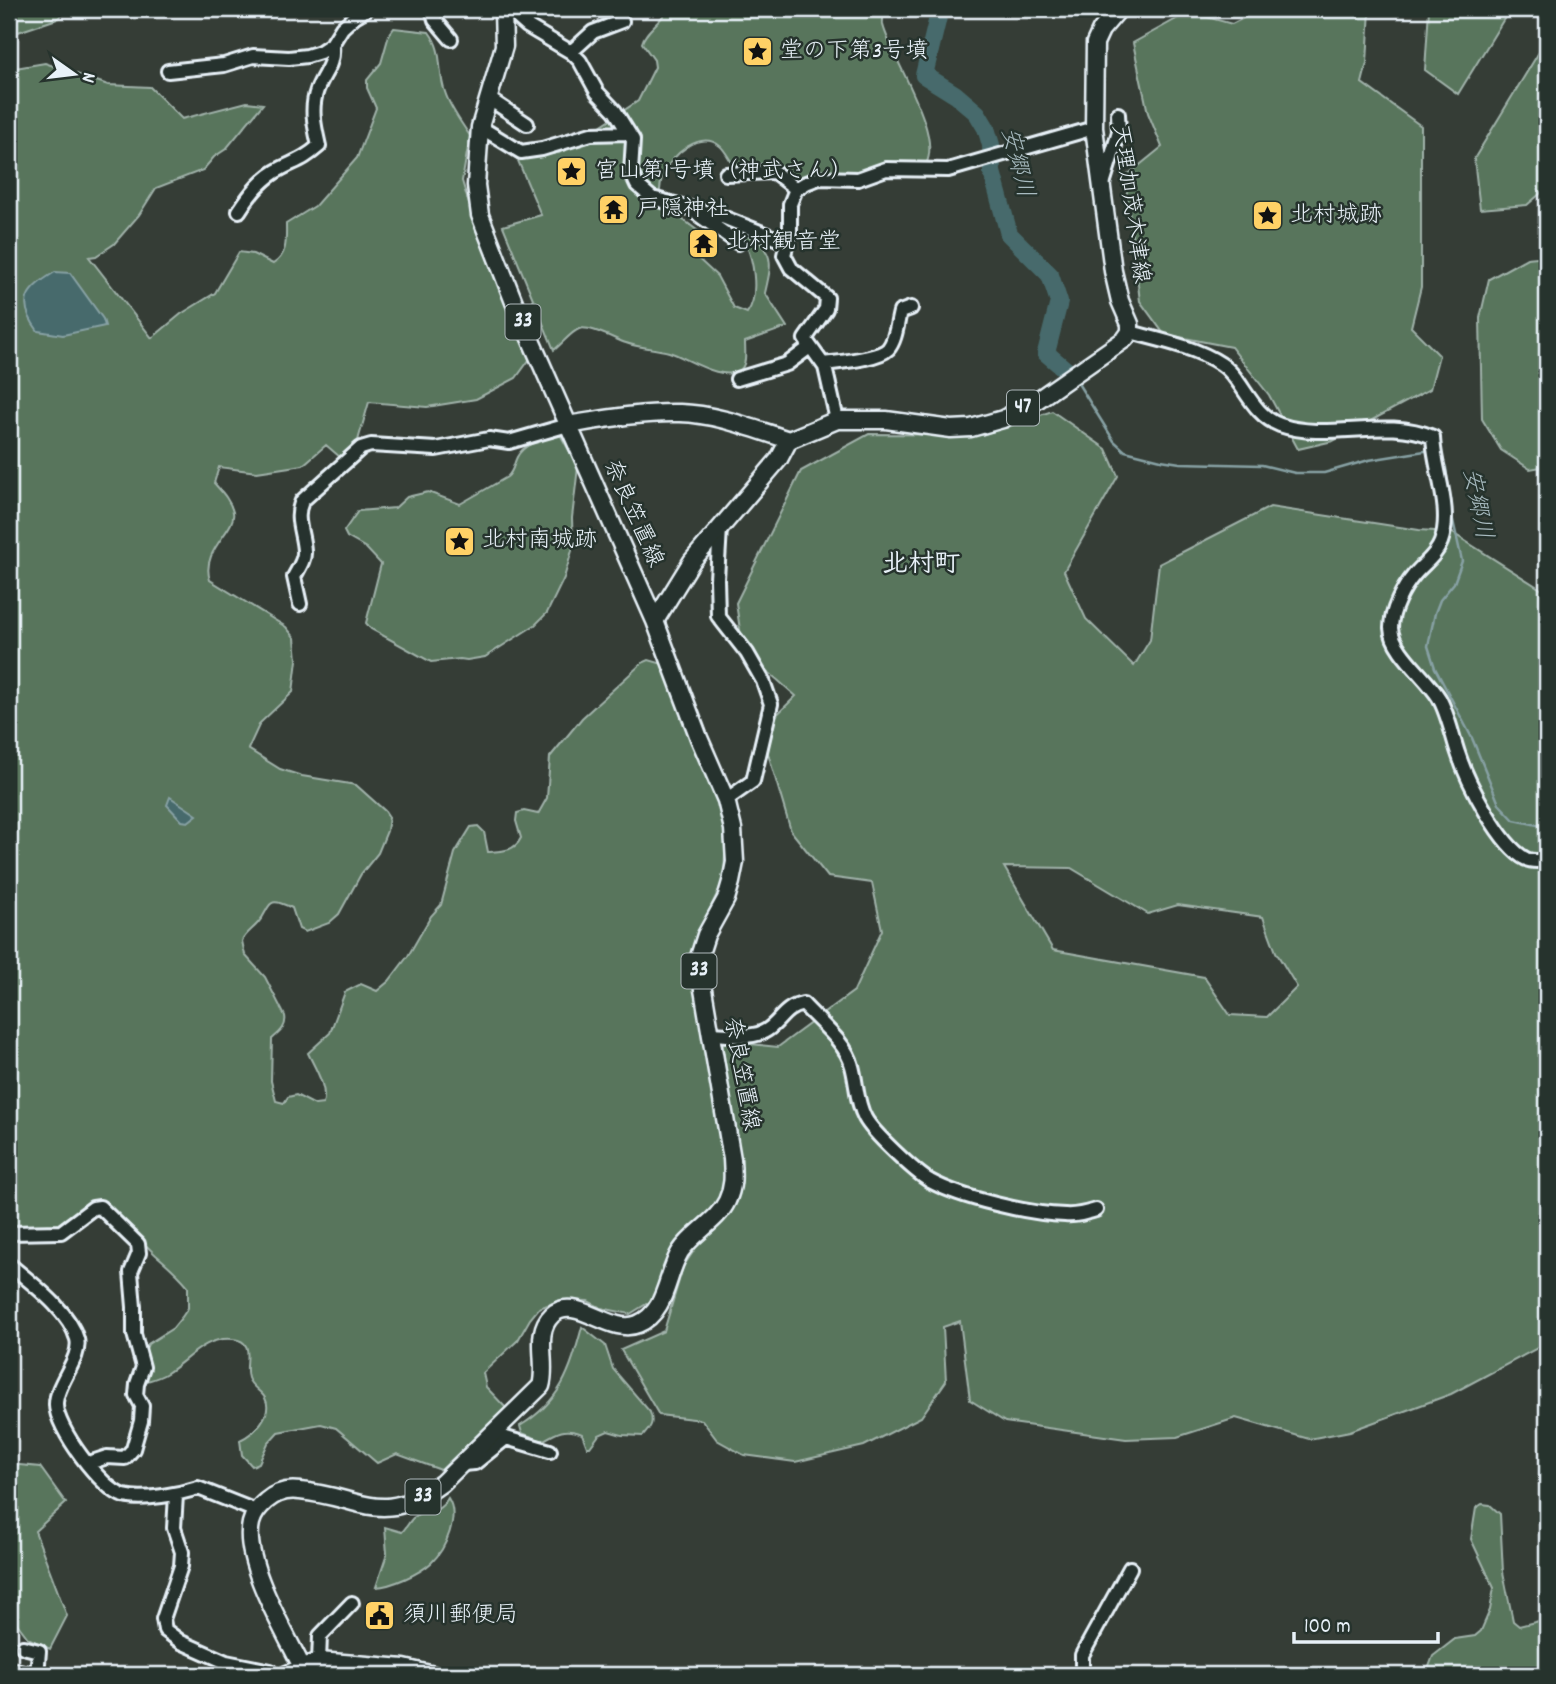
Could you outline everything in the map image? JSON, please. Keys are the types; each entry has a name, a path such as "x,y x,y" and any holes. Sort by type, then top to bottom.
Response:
{"main road":[{"name":"奈良笠置線","path":"256,1511 273,1495 285,1490 312,1492 366,1507 385,1508 404,1505 424,1497 463,1464 541,1387 544,1376 542,1338 544,1324 550,1317 559,1309 570,1309 612,1325 625,1327 638,1324 653,1313 665,1295 679,1254 694,1234 726,1204 734,1184 698,960 706,935 726,900 735,862 733,829 726,800 699,738 655,621 514,302 480,215 475,185 480,127 503,46 505,9"},
{"name":"天理加茂木津線","path":"1119,9 1101,30 1095,43 1094,128 1112,271 1130,324 1130,332"},
{"name":"47","path":"789,440 837,420 886,420 951,429 971,428 1003,419 1033,403 1125,340 1130,332"},
{"path":"568,425 643,414 682,413 742,425 789,440 779,458 676,584 655,621"},
{"path":"256,1511 251,1523 253,1558 263,1587 302,1668"},
{"path":"285,1675 319,1661 404,1668 434,1675"},
{"path":"9,1670 29,1675"}],"street":[{"path":"239,211 262,182 280,169 304,159 319,146 313,119 316,91 331,66 332,44 341,28 367,9"},
{"path":"432,9 435,20 451,39"},
{"path":"505,9 527,26 571,52 586,70 597,92 615,111 634,140 631,173 637,185 652,198 720,216 785,242"},
{"path":"571,52 593,32 622,20"},
{"path":"168,71 224,65 253,56 307,56 332,44"},
{"path":"488,98 527,124"},
{"path":"1101,188 1119,132 1118,114"},
{"path":"480,127 521,152 542,149 591,134 629,133"},
{"path":"837,420 824,364 805,339 826,309 827,298 791,268 783,255 790,230 790,204 796,189 819,178 858,179 886,169 948,170 1094,128"},
{"path":"726,174 774,172 796,189"},
{"path":"694,209 697,215 738,243"},
{"path":"824,364 873,356 887,350 893,340 900,312 911,308"},
{"path":"1130,332 1174,344 1223,365 1257,409 1277,424 1302,430 1397,428 1418,431 1433,437 1444,524 1441,544 1429,562 1414,575 1405,588 1394,615 1391,632 1396,644 1439,698 1459,756 1490,819 1517,853 1529,861 1547,860"},
{"path":"737,379 788,365 810,347"},
{"path":"300,604 294,577 305,552 299,531 298,511 302,501 361,448 371,445 436,449 489,439 509,442 568,425"},
{"path":"720,528 716,579 718,616 747,653 763,681 771,704 753,780 726,800"},
{"path":"710,1034 756,1035 766,1031 790,1006 803,1004 845,1048 852,1066 855,1093 865,1119 884,1141 928,1180 951,1190 1042,1213 1066,1215 1096,1210"},
{"path":"9,1233 61,1233 93,1208 100,1207 138,1244 139,1253 131,1272 134,1334 143,1367 136,1384 136,1395 142,1406 141,1422 133,1449 125,1458 107,1457 89,1463"},
{"path":"9,1264 70,1321 78,1342 68,1372 58,1388 55,1403 57,1415 67,1434 98,1476 123,1496 176,1495 198,1488 256,1511"},
{"path":"463,1464 475,1463 506,1438 550,1451"},
{"path":"176,1495 174,1528 182,1552 181,1566 163,1619 165,1630 181,1642 226,1662 271,1671 274,1675"},
{"path":"1083,1675 1082,1654 1130,1568"},
{"path":"319,1661 320,1636 352,1603"},
{"path":"23,1647 39,1651 37,1675"}],"green space":[{"path":"9,9 69,9 57,19 9,35"},
{"path":"668,9 885,9 883,25 928,134 926,164 854,176 796,177 763,164 733,164 720,146 704,141 687,147 672,160 663,174 659,207 698,231 693,254 717,276 734,308 747,313 753,296 752,265 742,238 748,232 763,246 769,259 765,293 787,327 745,342 744,363 741,369 734,373 715,372 669,352 631,345 583,328 554,350 503,226 541,215 516,156 559,153 638,101 655,67 654,60 642,43"},
{"path":"1261,9 1370,9 1367,63 1362,83 1421,126 1421,287 1411,327 1439,355 1430,389 1333,441 1298,449 1269,395 1231,347 1164,334 1140,301 1125,177 1162,147 1148,113 1133,43 1189,12 1232,24"},
{"path":"1429,9 1510,9 1458,94 1425,70"},
{"path":"394,28 429,32 434,39 447,98 470,136 462,181 472,214 532,356 516,378 476,399 427,407 369,402 357,444 341,458 326,445 303,465 257,472 219,467 214,483 230,504 233,519 210,559 210,580 286,627 295,638 297,660 293,692 260,723 248,749 280,769 302,776 356,785 389,817 387,831 378,853 361,874 339,914 329,923 305,932 299,929 292,908 277,902 270,905 242,941 245,955 265,977 285,1016 284,1026 272,1039 271,1081 276,1101 284,1103 288,1097 296,1095 315,1105 323,1104 324,1091 308,1053 330,1033 345,992 361,984 377,991 389,981 441,905 455,853 471,827 478,826 484,832 488,852 507,850 518,843 521,838 516,821 517,813 524,811 538,814 547,798 550,757 582,718 642,663 649,660 663,664 711,783 726,829 724,879 693,945 730,1177 721,1203 651,1301 630,1314 601,1308 588,1301 561,1300 539,1308 518,1340 483,1373 486,1387 506,1408 441,1470 397,1454 377,1463 336,1428 321,1424 278,1432 268,1443 259,1463 252,1466 242,1455 240,1440 261,1423 267,1411 267,1404 248,1378 248,1354 245,1344 233,1339 214,1341 165,1374 147,1381 145,1351 148,1344 173,1328 182,1317 188,1308 188,1286 122,1220 98,1202 59,1229 9,1231 9,69 45,63 108,85 150,87 182,119 247,102 263,104 226,149 214,157 203,170 156,188 139,215 114,244 96,256 89,257 152,338 181,314 215,293 239,252 253,254 273,264 278,260 285,246 286,224 315,206 357,158 376,108 367,88 367,80 381,63 389,35"},
{"path":"1547,39 1547,188 1527,205 1480,209 1474,159"},
{"path":"1547,256 1547,466 1530,469 1501,450 1482,419 1480,318 1489,279 1527,258"},
{"path":"1052,411 1106,449 1118,476 1064,571 1086,619 1134,666 1150,640 1159,564 1270,507 1419,530 1451,532 1547,593 1547,1343 1451,1394 1350,1431 1309,1439 1236,1418 1177,1437 1126,1439 1005,1422 970,1400 960,1321 943,1327 946,1381 921,1417 864,1446 795,1462 744,1455 717,1440 702,1420 659,1415 621,1350 664,1331 683,1267 697,1246 737,1202 741,1184 722,1041 778,1047 854,991 882,930 872,883 828,877 791,831 761,730 796,696 743,650 736,603 801,471 869,434 982,435","holes":["1004,867 1071,868 1148,914 1178,905 1263,917 1276,952 1297,987 1267,1017 1230,1015 1204,977 1053,950"]},
{"path":"560,434 578,467 572,518 573,547 564,578 547,613 535,625 485,657 467,660 431,662 371,629 366,623 381,564 366,548 347,537 344,531 358,511 395,508 407,497 428,492 460,504 507,477 520,452 525,448"},
{"path":"582,1327 605,1345 613,1369 650,1412 651,1425 643,1436 608,1431 599,1435 590,1447 587,1447 582,1434 576,1432 561,1432 542,1441 522,1433 520,1426 545,1406 562,1384"},
{"path":"9,1464 40,1467 66,1503 35,1531 67,1616 50,1649 28,1638 9,1613"},
{"path":"448,1498 453,1514 452,1523 437,1557 413,1575 376,1587 387,1554 385,1527 402,1532 417,1515 439,1508"},
{"path":"1482,1504 1490,1505 1500,1514 1503,1572 1513,1621 1519,1626 1547,1617 1547,1675 1426,1675 1433,1656 1455,1639 1475,1636 1481,1631 1490,1610 1494,1588 1471,1539 1476,1508"}],"water":[{"path":"55,272 70,273 103,319 105,326 63,335 38,331 27,312 27,297 37,285"},
{"path":"170,797 197,815 188,822 182,821 167,805"}],"waterway":[{"name":"安郷川","path":"940,9 924,75 956,95 977,113 986,128 991,145 992,172 1009,234 1050,275 1059,302 1046,353 1066,370"},
{"name":"安郷川","path":"1079,385 1114,441 1125,451 1161,460 1262,465 1295,473 1324,473 1369,460 1431,450"},
{"name":"安郷川","path":"1437,451 1441,452 1446,468 1452,516 1462,561 1454,583 1440,600 1428,646 1435,668 1472,738 1499,804 1514,820 1547,827"}],"place":[{"name":"堂の下第3号墳","path":"757,52"},
{"name":"宮山第1号墳（神武さん）","path":"572,172"},
{"name":"戸隠神社","path":"614,210"},
{"name":"北村城跡","path":"1267,216"},
{"name":"北村観音堂","path":"703,243"},
{"name":"北村南城跡","path":"459,541"},
{"name":"須川郵便局","path":"380,1616"}],"district":[{"name":"北村町","path":"921,565"}]}
